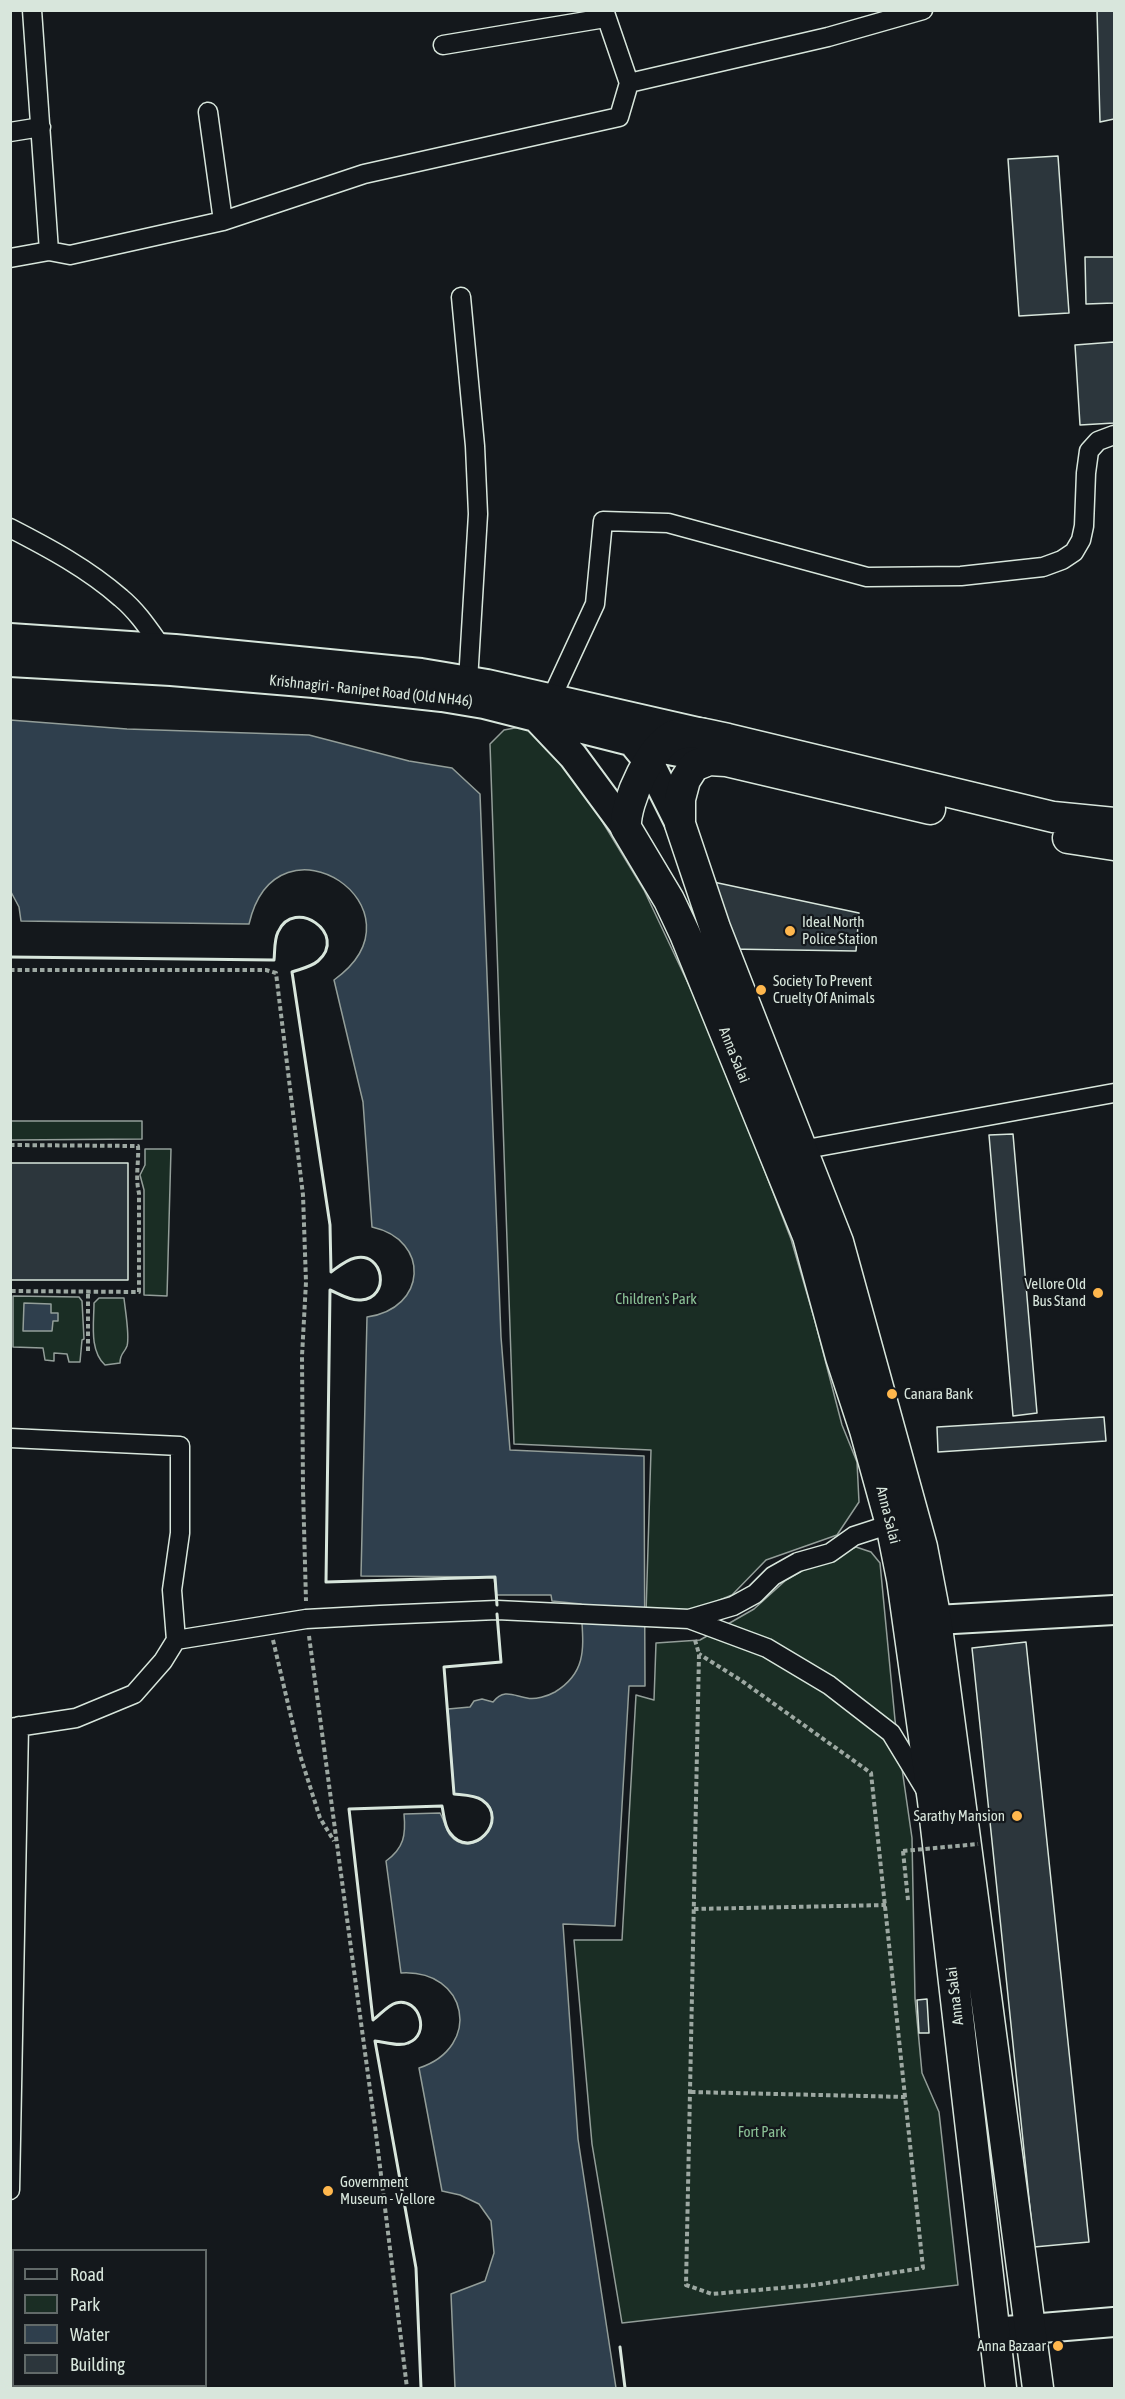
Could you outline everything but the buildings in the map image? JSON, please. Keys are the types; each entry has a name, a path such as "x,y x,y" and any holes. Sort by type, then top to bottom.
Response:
{"highway":[{"path":"626,828 625,817 647,750 676,734 690,732 1053,817 1114,824"},
{"name":"Anna Salai","path":"726,761 709,760 694,766 685,780 680,800 680,824 715,928 838,1242 922,1547 936,1620 972,1906 1038,2388"},
{"path":"726,761 1036,833 1114,845"},
{"name":"Anna Salai","path":"626,828 669,900 685,934 808,1236 841,1358 865,1430 891,1524 903,1580 933,1801 1001,2388"}],"main road":[{"name":"Krishnagiri - Ranipet Road (Old NH46)","path":"10,638 163,649 421,673 468,681 544,708"},
{"name":"Krishnagiri - Ranipet Road (Old NH46)","path":"10,662 171,671 314,683 484,704 544,708 708,735"},
{"path":"544,708 613,724 647,750 680,824"},
{"path":"544,708 573,756 626,828"},
{"path":"647,750 726,761"},
{"path":"936,1620 1114,1610"},
{"path":"994,2332 1114,2322"}],"street":[{"path":"32,10 49,251"},
{"path":"629,83 828,37 923,10"},
{"path":"10,258 49,251 70,255 223,221 364,174 619,117 629,83 605,14 443,45"},
{"path":"208,112 223,221"},
{"path":"10,132 41,127"},
{"path":"461,297 475,447 478,514 468,681"},
{"path":"544,708 595,604 603,521 669,523 867,577 961,576 1043,567 1062,560 1074,552 1081,540 1089,451 1098,441 1114,435"},
{"path":"10,528 55,551 122,599 145,624 163,649"},
{"path":"801,1150 1114,1093"},
{"path":"10,1438 180,1446 180,1533 172,1590 176,1640 163,1661 134,1694 76,1718 15,1727 10,2190"},
{"path":"689,1619 733,1606 755,1594 773,1576 798,1562 830,1553 854,1536 891,1524"},
{"path":"176,1640 306,1619 497,1610 689,1619 767,1648 829,1685 891,1733 933,1801"}],"path":[{"path":"10,970 266,970 276,973 303,1195 306,1282 302,1356 302,1478 306,1619 378,2145 407,2388"},
{"path":"10,1145 138,1146 139,1163 135,1178 139,1193 139,1292 10,1291"},
{"path":"88,1292 88,1351"},
{"path":"272,1625 273,1641 300,1755 320,1818 336,1845"},
{"path":"699,1654 742,1680 871,1773 923,2268 814,2285 712,2294 686,2285 694,1909 699,1654"},
{"path":"908,1900 903,1851 978,1844"},
{"path":"694,1909 886,1905"},
{"path":"690,2092 906,2097"}],"green space":[{"name":"Children's Park","path":"520,727 542,734 596,811 644,890 712,1034 791,1239 842,1425 857,1462 859,1502 837,1535 766,1560 732,1595 690,1612 646,1613 651,1450 514,1444 490,744 504,730"},
{"path":"11,1121 142,1121 142,1139 11,1140"},
{"path":"145,1149 171,1149 167,1296 144,1295 144,1190 140,1175 145,1165"},
{"path":"13,1296 79,1297 82,1301 84,1339 80,1362 69,1362 67,1354 54,1353 54,1361 45,1360 43,1348 13,1347"},
{"path":"99,1298 124,1298 128,1342 120,1363 105,1365 94,1344 94,1303"},
{"name":"Fort Park","path":"856,1547 871,1552 880,1563 895,1720 912,1838 915,1998 922,2073 939,2112 958,2285 622,2323 592,2144 574,1940 622,1940 636,1695 654,1700 656,1643 700,1640 754,1609 786,1580 805,1569"}],"water":[{"path":"10,720 127,729 309,735 409,761 452,768 480,794 501,1337 510,1450 644,1456 645,1686 629,1686 615,1926 563,1924 578,2139 616,2388 455,2388 451,2294 485,2281 494,2253 491,2221 479,2204 460,2195 442,2191 419,2068 439,2058 453,2044 459,2028 459,2011 453,1996 441,1983 424,1975 401,1973 386,1861 397,1851 402,1841 405,1828 404,1814 440,1813 450,1835 460,1843 470,1844 480,1840 487,1833 492,1813 488,1805 475,1797 454,1794 448,1709 470,1707 474,1701 482,1699 493,1702 505,1694 530,1698 555,1692 574,1674 582,1654 581,1604 552,1601 551,1595 496,1595 494,1577 361,1576 367,1317 387,1311 401,1301 411,1288 414,1274 412,1259 405,1245 391,1234 372,1227 363,1102 334,980 360,952 366,925 358,900 339,881 314,871 288,873 265,889 249,924 21,921 19,907 11,892"},
{"path":"24,1303 51,1304 51,1313 58,1313 58,1321 53,1321 52,1331 23,1331"}],"wall":[{"path":"10,957 274,960 277,935 286,922 295,918 306,918 323,930 327,940 326,951 318,961 292,972 330,1225 331,1272 348,1260 365,1258 372,1261 378,1268 380,1276 377,1292 361,1300 345,1297 330,1290 326,1582 495,1577 497,1605"},
{"path":"421,2388 416,2268 375,2041 408,2043 415,2039 421,2025 416,2011 404,2003 393,2004 373,2020 349,1809 442,1806 446,1827 459,1841 468,1843 477,1841 485,1835 492,1818 490,1808 479,1798 454,1794 444,1667 501,1662 497,1614"},
{"path":"620,2347 625,2388"}],"place":[{"name":"Ideal North Police Station","path":"790,931"},
{"name":"Society To Prevent Cruelty Of Animals","path":"761,990"},
{"name":"Vellore Old Bus Stand","path":"1098,1293"},
{"name":"Canara Bank","path":"892,1394"},
{"name":"Sarathy Mansion","path":"1017,1816"},
{"name":"Government Museum - Vellore","path":"328,2191"},
{"name":"Anna Bazaar","path":"1058,2346"}]}
